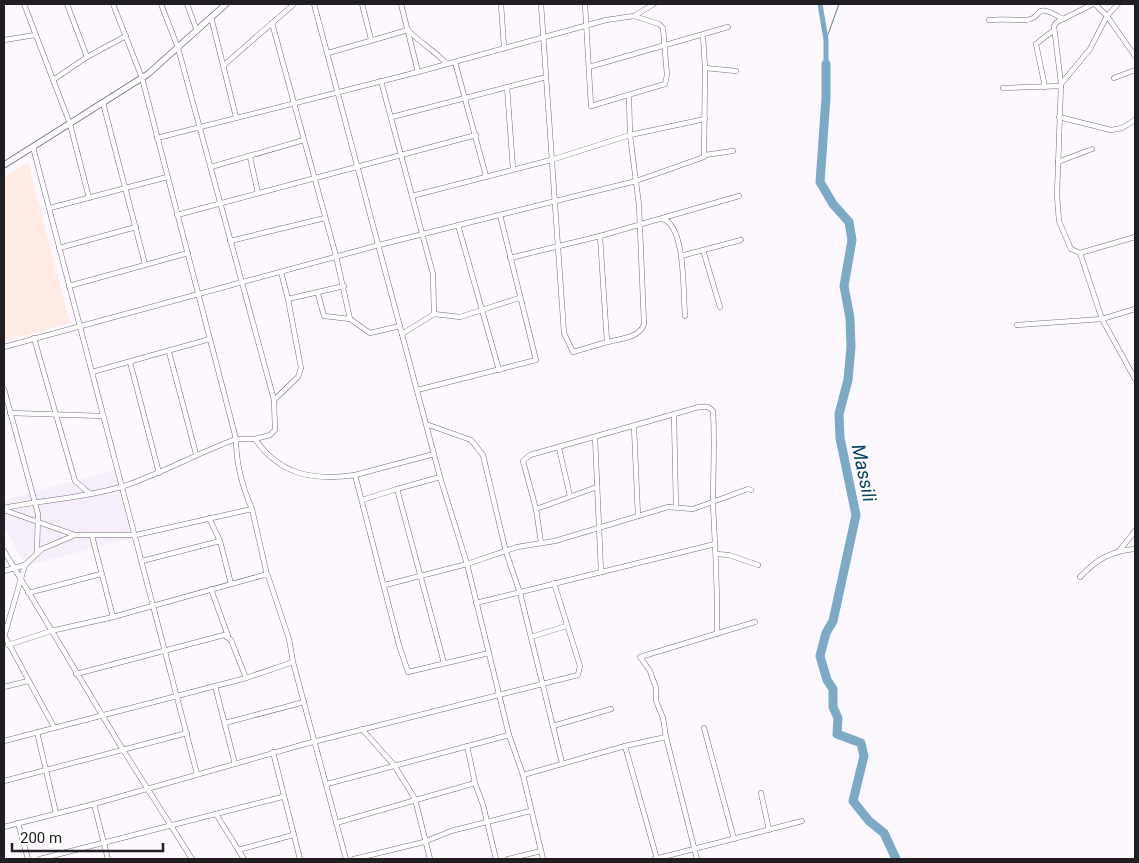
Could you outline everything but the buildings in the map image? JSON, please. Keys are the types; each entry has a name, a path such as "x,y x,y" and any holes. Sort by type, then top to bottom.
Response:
{"street":[{"path":"24,4 70,124 89,198"},
{"path":"67,4 87,57"},
{"path":"113,4 142,78 236,439 236,457 241,480 252,509 267,575 284,621 293,662 346,859"},
{"path":"4,509 35,501 122,486 159,473 196,454 236,439 270,435 275,430 274,400 178,48 161,4"},
{"path":"187,4 197,31"},
{"path":"4,165 142,78 226,4"},
{"path":"224,65 294,4"},
{"path":"314,4 339,90 440,477 467,564 488,653 509,734 523,775 530,811 543,859"},
{"path":"362,4 371,39"},
{"path":"402,4 418,72"},
{"path":"501,4 504,47"},
{"path":"541,4 564,333 573,352 636,335 642,330 644,324 640,224 630,135 629,96"},
{"path":"585,4 591,106 665,84 667,75 663,28 634,16"},
{"path":"157,138 294,104 339,90 418,72 587,25 634,16 654,4"},
{"path":"1135,56 1107,16 1094,4 1054,24 1061,85 1058,162 1059,221 1071,249 1080,253 1135,237"},
{"path":"1003,88 1061,85 1090,49 1107,16 1118,4"},
{"path":"989,20 1028,20 1038,11 1045,10 1064,19"},
{"path":"211,17 236,117"},
{"path":"272,23 344,286 350,319"},
{"path":"589,67 665,44 703,36 728,27"},
{"path":"328,53 371,39 408,30"},
{"path":"408,30 419,42 439,54 447,64"},
{"path":"1045,87 1036,44 1054,30"},
{"path":"4,40 35,35"},
{"path":"53,80 87,57 126,36"},
{"path":"703,36 705,155"},
{"path":"455,62 486,176"},
{"path":"705,68 736,71"},
{"path":"1114,78 1135,70"},
{"path":"392,117 546,77"},
{"path":"381,81 433,274 434,314"},
{"path":"507,87 513,169"},
{"path":"103,103 144,264"},
{"path":"1059,117 1111,130 1119,129 1135,120"},
{"path":"412,196 551,160 630,135 705,119"},
{"path":"177,214 476,135"},
{"path":"211,167 304,140"},
{"path":"33,147 197,774"},
{"path":"1058,162 1092,148"},
{"path":"4,346 336,256 636,181 662,173 705,155 733,151"},
{"path":"250,157 258,193"},
{"path":"50,208 167,177"},
{"path":"510,258 600,236 739,196"},
{"path":"417,390 536,360 519,298 500,215"},
{"path":"230,242 325,218"},
{"path":"661,219 668,221 673,226 680,256 684,316"},
{"path":"458,225 499,370"},
{"path":"60,248 136,227"},
{"path":"600,236 606,342"},
{"path":"680,256 742,240"},
{"path":"703,250 720,307"},
{"path":"69,286 188,253"},
{"path":"1080,253 1102,319 1135,379"},
{"path":"274,400 298,377 301,368 281,272"},
{"path":"288,299 318,294 344,286"},
{"path":"318,294 324,316 350,319 370,333 400,326"},
{"path":"402,334 434,314 460,317 481,308 519,298"},
{"path":"1017,325 1102,319 1135,310"},
{"path":"34,338 76,481 90,493"},
{"path":"92,372 210,339"},
{"path":"169,352 196,454"},
{"path":"1126,361 1135,367"},
{"path":"130,362 159,473"},
{"path":"4,389 35,501 38,523 37,553"},
{"path":"541,543 536,508 523,461 530,455 674,416 699,407 708,407 713,411 715,445 713,502 718,595 717,634"},
{"path":"10,412 103,416"},
{"path":"674,416 676,507"},
{"path":"426,424 471,440 483,456 506,552 520,593 543,682 562,763"},
{"path":"634,427 638,516"},
{"path":"595,437 601,572"},
{"path":"255,438 263,449 286,469 328,477 355,475 434,454"},
{"path":"559,448 570,496"},
{"path":"355,475 399,645 408,672 416,672 444,663 488,653"},
{"path":"362,500 440,477"},
{"path":"536,508 597,487"},
{"path":"397,489 444,663"},
{"path":"385,585 467,564 517,547 541,543 638,516 676,507 694,509 751,490"},
{"path":"4,509 38,523 76,535 92,536 136,535 252,509"},
{"path":"209,518 220,541 231,584"},
{"path":"1118,552 1135,531"},
{"path":"54,727 4,636 25,565 37,553 52,543 76,535"},
{"path":"92,536 113,617"},
{"path":"142,561 220,541"},
{"path":"476,603 715,544"},
{"path":"1080,577 1094,562 1105,556 1135,549"},
{"path":"4,551 20,581 122,750 192,859"},
{"path":"716,554 729,555 758,565"},
{"path":"4,571 25,565"},
{"path":"28,593 101,574"},
{"path":"8,645 51,631 113,617 267,575"},
{"path":"4,827 94,804 273,752 578,674 580,672 554,583"},
{"path":"211,589 246,678"},
{"path":"697,859 666,737 663,718 656,701 656,688 650,671 640,656 754,622"},
{"path":"531,637 566,626"},
{"path":"76,674 164,649 224,635 228,636"},
{"path":"4,741 101,714 246,678 293,662"},
{"path":"4,687 28,681"},
{"path":"215,686 235,764"},
{"path":"225,723 304,702"},
{"path":"553,726 612,710"},
{"path":"704,728 734,839"},
{"path":"362,729 394,766 415,799 424,842 430,859"},
{"path":"37,732 56,813"},
{"path":"4,781 186,733"},
{"path":"327,784 509,734"},
{"path":"523,775 625,746 666,737"},
{"path":"467,746 474,783 496,859"},
{"path":"625,746 656,859 802,822"},
{"path":"273,752 282,797 300,859"},
{"path":"336,823 474,783"},
{"path":"762,794 769,830"},
{"path":"40,859 282,797"},
{"path":"94,804 102,843 108,859"},
{"path":"354,859 424,842 451,831 530,811"},
{"path":"216,814 244,859"},
{"path":"18,823 28,859"},
{"path":"238,850 293,834"},
{"path":"508,859 541,852"}],"shaded area":[{"path":"28,162 70,323 4,341 4,178"},
{"path":"114,470 132,538 26,566 4,527 4,500"}],"waterway":[{"path":"820,4 826,40 826,64"},
{"path":"826,40 839,4"},
{"name":"Massili","path":"826,64 826,98 820,182 833,204 849,222 852,240 844,286 850,318 851,347 848,380 839,414 840,438 856,515 833,621 826,633 820,656 827,680 833,689 833,707 838,718 837,734 861,743 864,756 853,801 869,821 884,833 896,859"}]}
